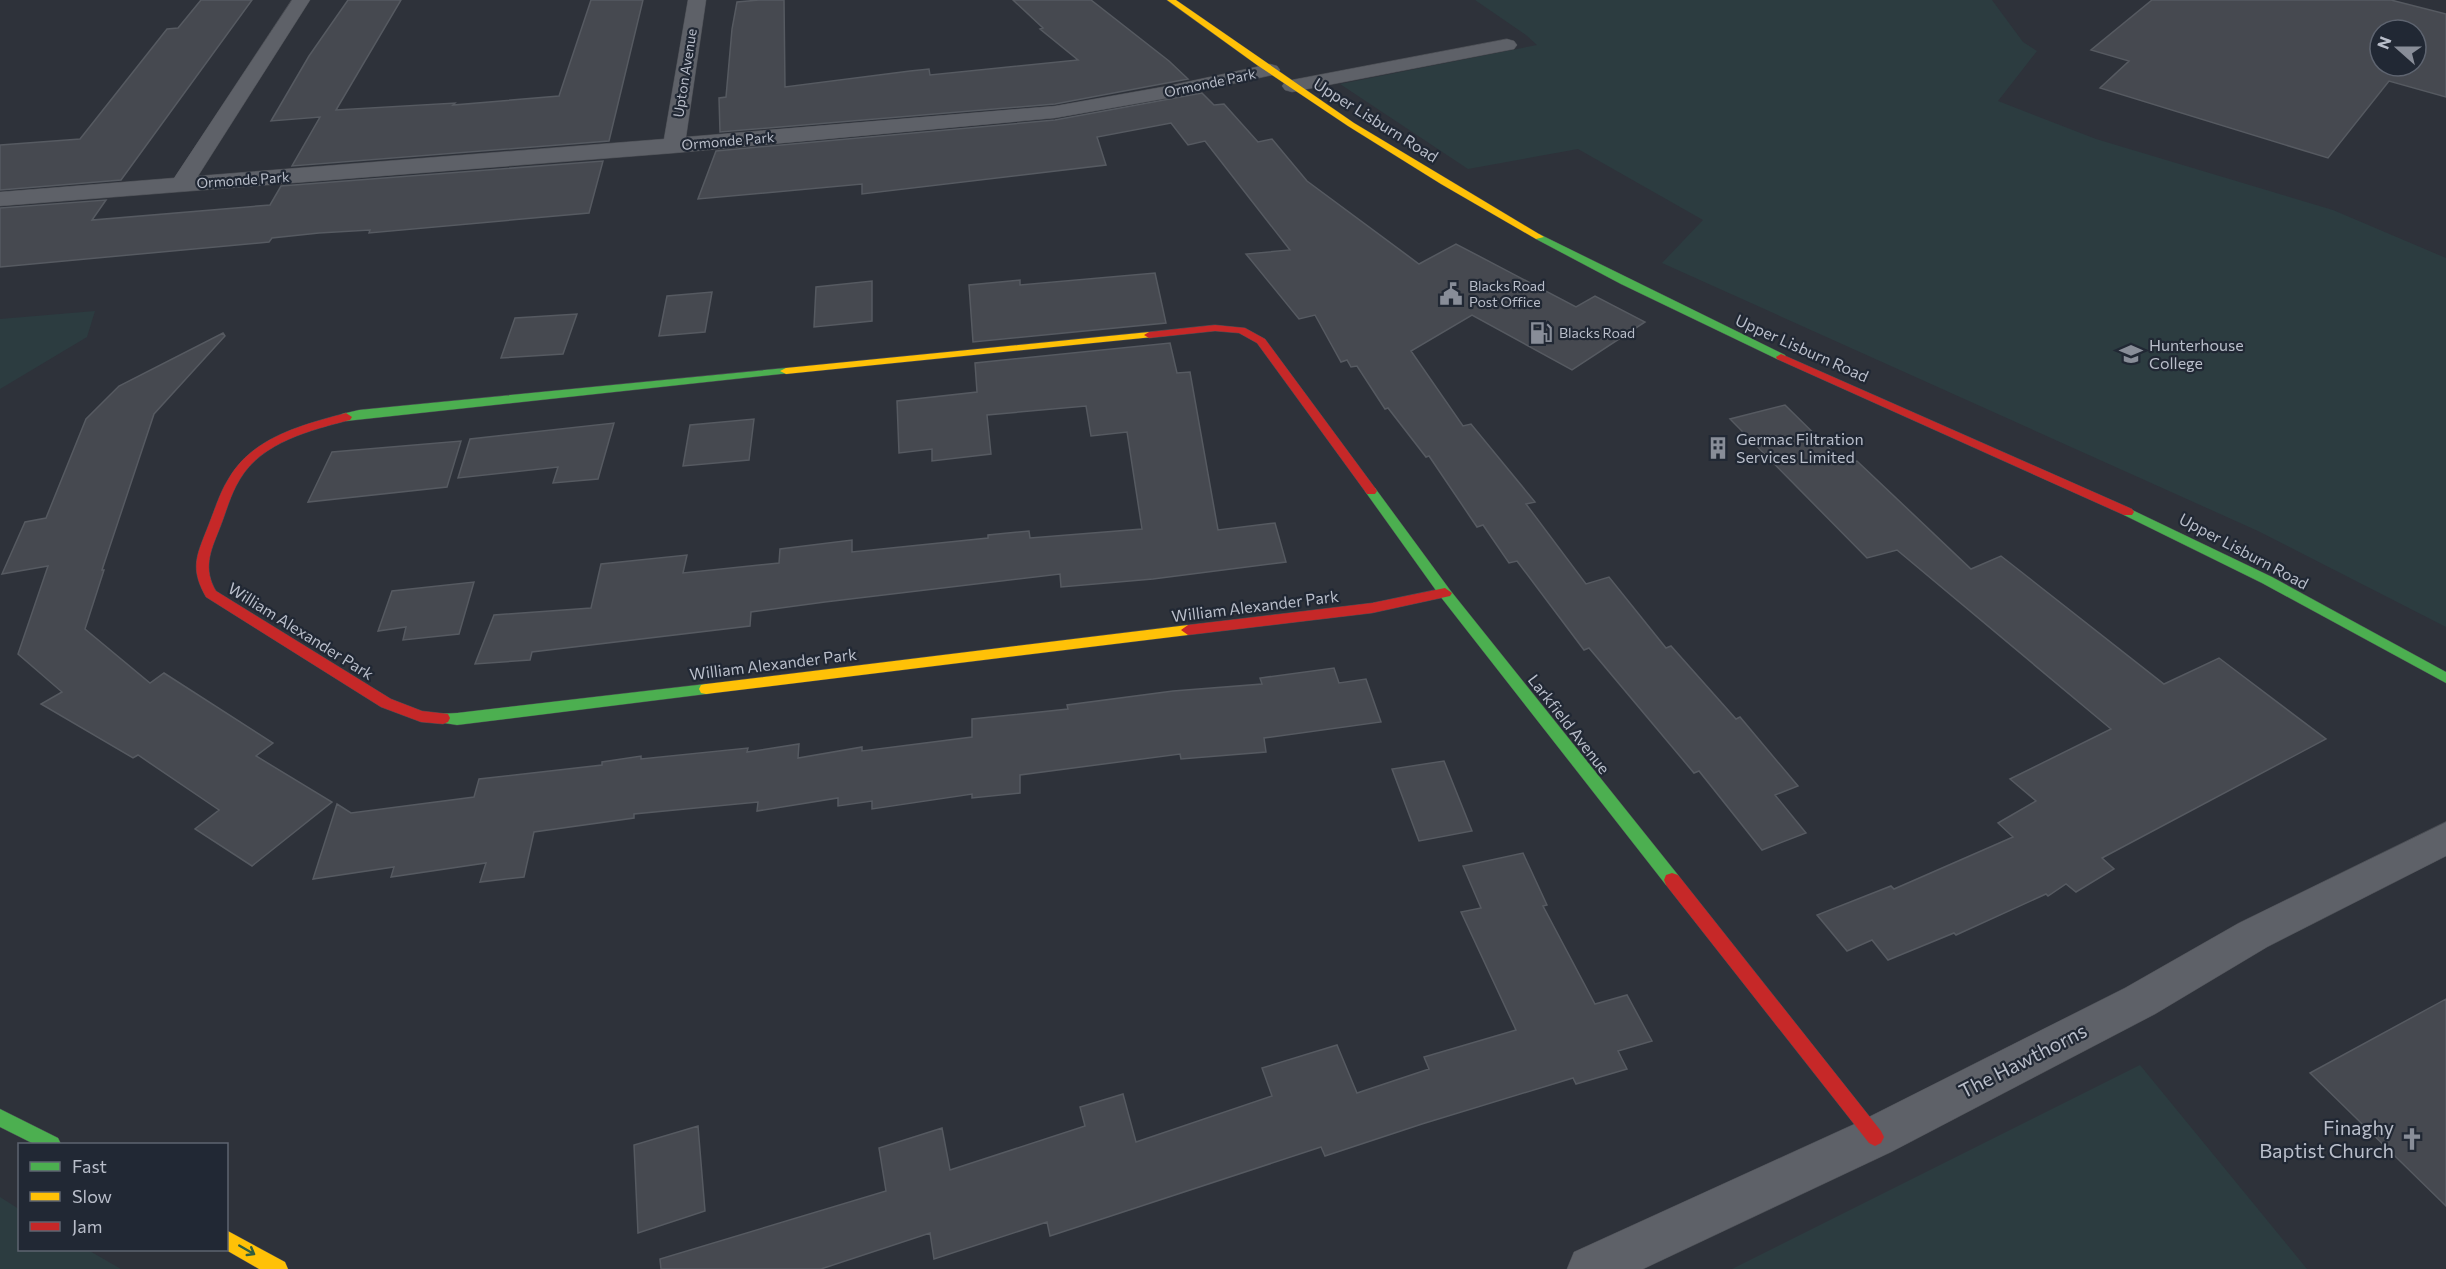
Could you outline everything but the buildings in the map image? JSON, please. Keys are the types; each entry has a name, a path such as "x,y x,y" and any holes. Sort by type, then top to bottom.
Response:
{"main road":[{"name":"Upper Lisburn Road","path":"1171,0 1348,124 1485,206 1644,292 1812,371 2166,529 2446,678"},
{"name":"William Alexander Park","path":"1241,330 1215,328 358,414 309,427 279,440 256,455 237,474 200,560 202,580 211,594 227,605 386,703 421,716 457,719 1372,608 1445,593"},
{"name":"Larkfield Avenue","path":"1241,330 1261,341 1445,593 1875,1137"},
{"path":"0,1118 50,1143"},
{"path":"228,1240 278,1269"}],"street":[{"name":"Ormonde Park","path":"182,184 301,0"},
{"name":"Upton Avenue","path":"674,146 697,0"},
{"path":"1292,86 1507,45"},
{"name":"Ormonde Park","path":"0,199 674,146 1055,112 1168,92 1270,70"},
{"name":"The Hawthorns","path":"1591,1269 1875,1137 2140,1001 2253,935 2446,838"}],"shaded area":[{"name":"Hunterhouse College","path":"1475,0 1992,0 2023,42 2037,51 1998,101 2096,139 2333,210 2446,258 2446,627 2258,531 1662,263 1703,220 1578,149 1468,169 1340,84 1537,45"},
{"path":"95,311 87,337 0,389 0,319"},
{"path":"2140,1065 2307,1269 1732,1269"},
{"path":"0,1197 18,1208 18,1251 90,1251 121,1269 0,1269"}],"traffic: fast":[{"path":"1539,237 1625,282 1781,357"},
{"path":"346,417 786,371"},
{"path":"1371,491 1445,593 1672,880"},
{"path":"2128,512 2267,580 2446,678"},
{"path":"443,718 457,719 706,689"},
{"path":"0,1118 50,1143"}],"traffic: slow":[{"path":"1171,0 1260,64 1351,124 1444,182 1539,237"},
{"path":"786,371 1149,335"},
{"path":"706,689 1188,630"},
{"path":"228,1240 278,1269"}],"traffic: jam":[{"path":"1149,335 1215,328 1241,330 1261,341 1371,491"},
{"path":"1781,357 2128,512"},
{"path":"346,417 286,436 258,452 247,462 230,487 206,547 201,569 203,577 211,594 386,703 421,716 443,718"},
{"path":"1188,630 1372,608 1445,593"},
{"path":"1672,880 1875,1137"}],"place":[{"name":"Blacks Road Post Office","path":"1451,294"},
{"name":"Blacks Road","path":"1541,333"},
{"name":"Hunterhouse College","path":"2131,354"},
{"name":"Germac Filtration Services Limited","path":"1718,448"},
{"name":"Finaghy Baptist Church","path":"2412,1139"}]}
